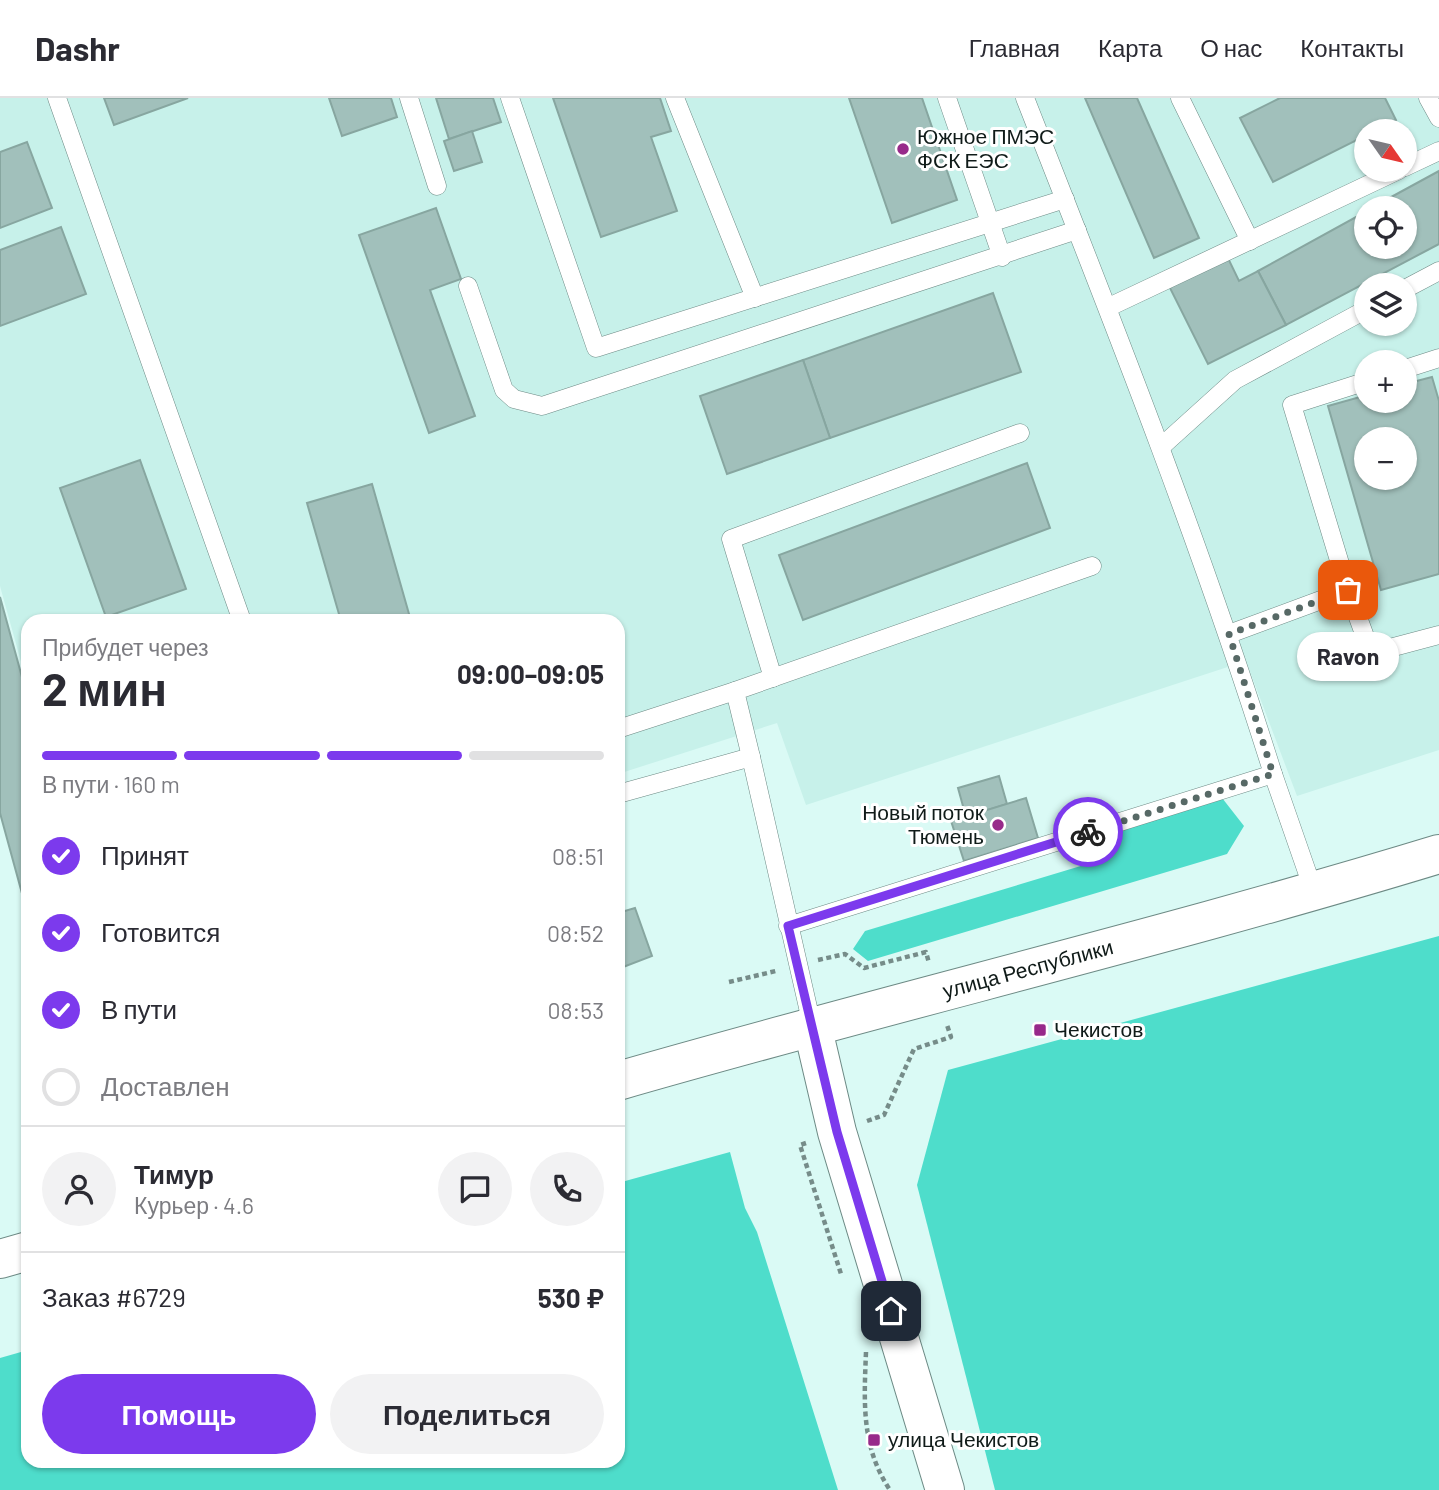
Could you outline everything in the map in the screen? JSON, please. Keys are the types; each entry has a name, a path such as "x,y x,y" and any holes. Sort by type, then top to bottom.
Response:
{"main road":[{"name":"улица Республики","path":"625,1079 811,1025 1314,892 1439,854"},
{"path":"811,1025 837,1132 945,1490"},
{"path":"0,1259 21,1253"}],"lane":[{"path":"57,98 240,614"},
{"path":"409,98 437,187"},
{"path":"510,98 596,348 1065,199"},
{"path":"675,98 755,298"},
{"path":"947,98 1002,257"},
{"path":"1025,98 1162,446 1229,634 1314,892"},
{"path":"1180,98 1250,241"},
{"path":"1429,98 1439,118"},
{"path":"1418,161 1439,151"},
{"path":"1109,307 1374,182"},
{"path":"468,286 504,390 514,399 542,406 1002,257 1077,230"},
{"path":"1417,283 1439,271"},
{"path":"1162,446 1235,380 1354,316"},
{"path":"1417,365 1439,358"},
{"path":"1354,385 1292,405 1348,590 1371,653 1439,635"},
{"path":"773,678 730,538 1020,433"},
{"path":"625,727 1092,566"},
{"path":"1229,634 1348,590"},
{"path":"735,691 811,1025"},
{"path":"625,792 751,757"},
{"path":"788,926 1273,774"}],"shaded area":[{"path":"0,98 1439,98 1439,750 1297,796 1246,661 806,805 777,723 625,772 625,614 21,614 21,662 0,586"}],"green space":[{"path":"1219,794 1244,826 1227,854 868,961 853,949 865,931 1094,862 1123,822"},
{"path":"1439,936 1439,1490 995,1490 917,1185 948,1070"},
{"path":"730,1152 745,1208 757,1232 838,1490 0,1490 0,1358 21,1352 21,1468 625,1468 625,1181"}],"building":[{"path":"104,98 188,98 114,125"},
{"path":"329,98 391,98 397,117 342,136"},
{"path":"436,98 493,98 501,122 449,139"},
{"path":"553,98 660,98 671,131 651,137 677,211 601,237"},
{"name":"Южное ПМЭС ФСК ЕЭС","path":"849,98 922,98 957,200 892,223"},
{"path":"1085,98 1137,98 1199,238 1154,258"},
{"path":"1280,98 1385,98 1396,119 1354,119 1354,142 1273,182 1240,118"},
{"path":"472,131 482,162 454,171 444,141"},
{"path":"27,142 52,208 0,228 0,152"},
{"path":"1439,171 1439,244 1417,256 1417,196 1393,196"},
{"path":"436,208 461,279 430,290 475,416 429,433 359,235"},
{"path":"1354,218 1354,259 1411,259 1384,273 1354,273 1354,289 1286,325 1258,271"},
{"path":"61,227 86,294 0,326 0,250"},
{"path":"1226,254 1239,281 1258,271 1286,325 1208,364 1168,284"},
{"path":"993,293 1021,372 830,438 803,360"},
{"path":"803,360 830,438 727,474 700,396"},
{"path":"1432,377 1439,401 1439,574 1381,590 1328,406 1354,399 1354,413 1417,413 1417,381"},
{"path":"140,460 186,589 115,614 105,614 60,488"},
{"path":"1027,463 1050,528 803,620 779,555"},
{"path":"372,484 409,614 339,614 307,503"},
{"path":"0,597 21,674 21,890 0,813"},
{"path":"999,776 1007,804 966,817 958,788"},
{"path":"1026,798 1038,838 964,861 951,821"},
{"path":"635,908 652,956 625,966 625,911"}],"way so far":[{"path":"1088,832 1273,774 1229,634 1348,590"}],"place":[{"name":"Южное ПМЭС ФСК ЕЭС","path":"903,149"},
{"name":"Ravon","path":"1348,590"},
{"name":"Новый поток Тюмень","path":"998,825"},
{"name":"Чекистов","path":"1040,1030"},
{"name":"улица Чекистов","path":"874,1440"}],"route":[{"path":"891,1311 837,1132 788,926 1088,832"}]}
